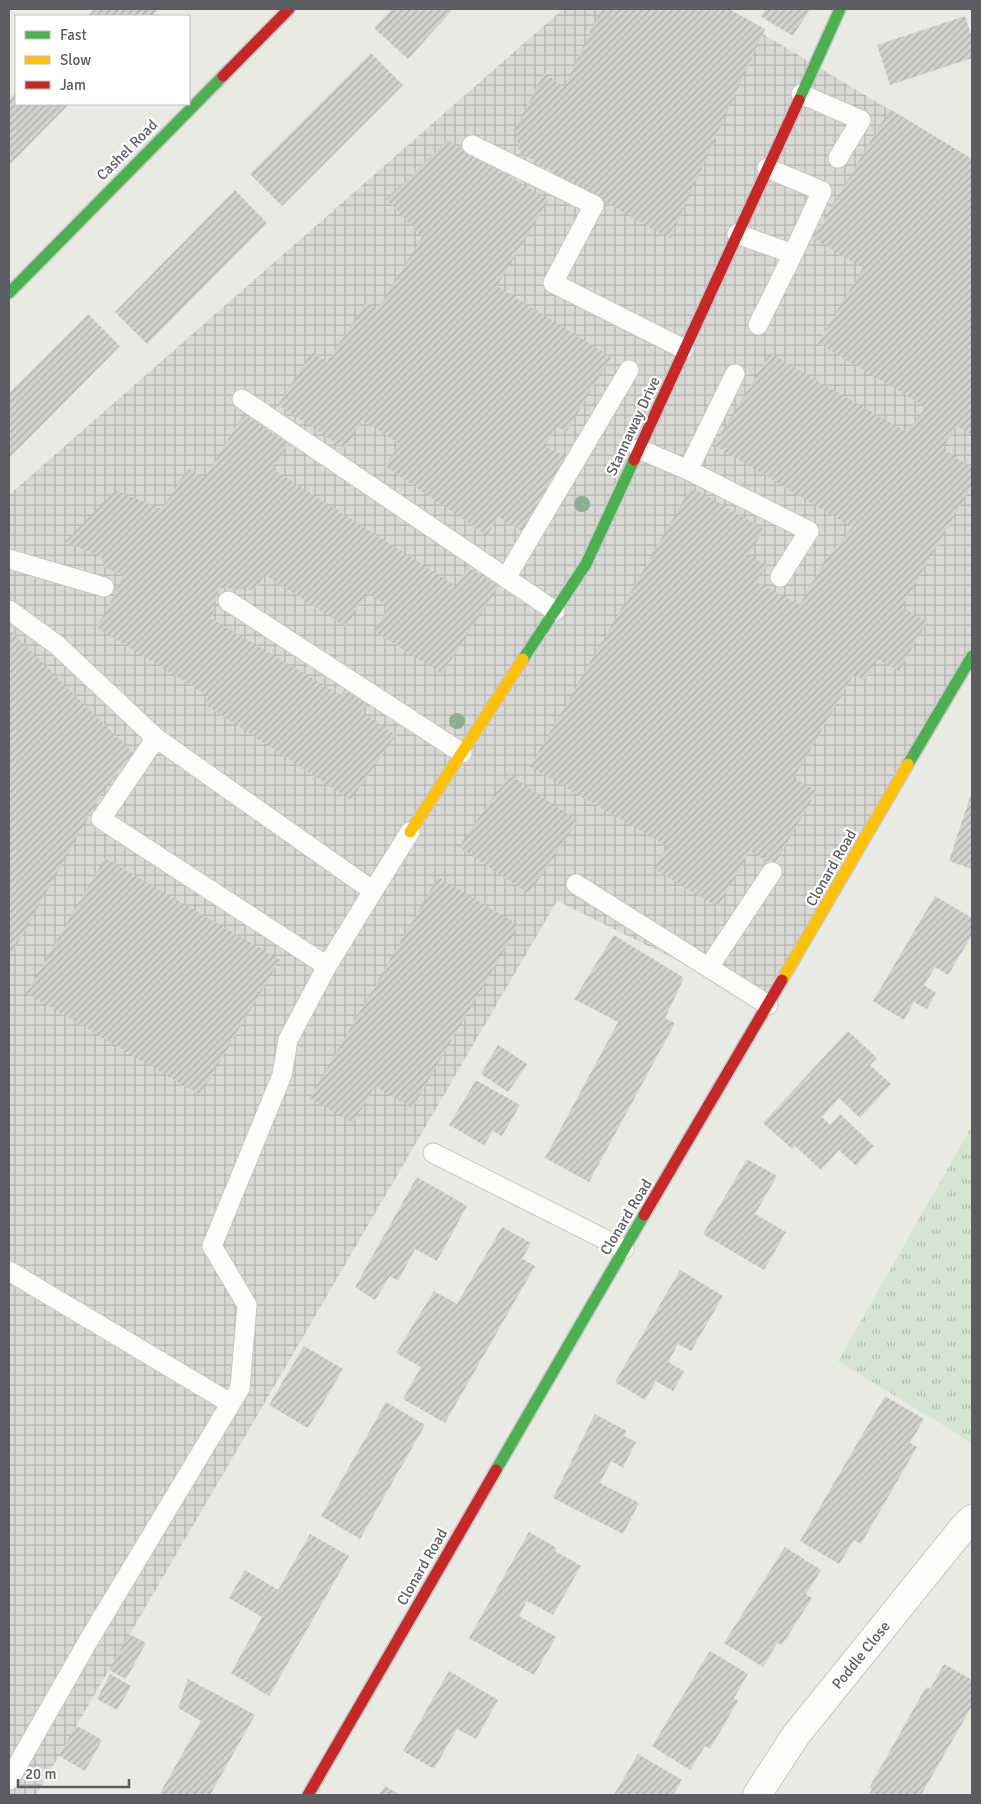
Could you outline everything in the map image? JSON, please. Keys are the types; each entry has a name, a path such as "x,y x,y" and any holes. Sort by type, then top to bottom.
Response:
{"street":[{"name":"Cashel Road","path":"9,293 289,9"},
{"name":"Stannaway Drive","path":"410,832 586,564 840,9"},
{"name":"Clonard Road","path":"308,1795 624,1249 972,656"},
{"name":"Poddle Close","path":"757,1795 796,1735 972,1519"}],"lane":[{"path":"801,94 861,120 838,158"},
{"path":"472,145 594,205 553,283 684,349"},
{"path":"758,325 822,191 768,168"},
{"path":"737,234 793,254"},
{"path":"506,578 629,370"},
{"path":"688,470 735,374"},
{"path":"242,399 555,611"},
{"path":"639,449 688,470 809,531 780,578"},
{"path":"9,559 104,587"},
{"path":"228,602 462,753"},
{"path":"9,610 58,645 156,738 374,891"},
{"path":"156,738 101,819 327,966"},
{"path":"9,1780 87,1643 240,1388 247,1305 212,1246 282,1075 288,1040 327,966 410,832"},
{"path":"709,968 772,872"},
{"path":"576,884 768,1004"},
{"path":"434,1153 624,1249"},
{"path":"9,1271 230,1403"}],"shaded area":[{"path":"563,9 721,9 972,159 972,660 768,1005 557,901 36,1795 9,1795 9,495"}],"green space":[{"path":"972,1126 972,1443 838,1361"}],"building":[{"path":"95,9 159,9 153,15 88,15"},
{"path":"392,9 453,9 408,59 374,28"},
{"path":"601,9 729,9 765,29 670,239 520,153 515,128 544,73 564,87"},
{"path":"766,9 810,9 793,36 760,16"},
{"path":"965,16 972,37 972,58 890,85 877,45"},
{"path":"371,53 403,85 282,206 250,174"},
{"path":"15,93 15,105 68,105 9,165 9,100"},
{"path":"890,109 972,159 972,435 957,426 942,448 972,468 972,485 902,607 927,622 899,671 878,659 865,681 854,674 794,778 817,791 774,865 750,851 718,907 654,869 667,846 530,767 691,487 764,529 749,555 767,565 757,582 799,605 824,562 852,527 714,445 770,353 906,432 926,407 818,343 863,268 813,238"},
{"path":"448,140 549,200 497,286 611,357 567,431 556,427 545,446 575,461 525,533 497,516 488,536 385,466 399,444 363,420 345,449 278,405 312,352 327,362 366,302 377,310 422,237 386,199"},
{"path":"235,190 267,223 147,344 115,312"},
{"path":"88,314 120,346 9,458 9,393"},
{"path":"244,414 289,444 273,469 456,586 468,567 499,586 442,674 374,631 389,607 367,593 346,627 265,575 255,590 219,588 212,619 341,695 347,686 369,701 361,712 396,735 351,800 206,705 208,696 96,627 106,612 123,575 104,567 101,556 65,542 115,490 162,509 188,468 204,478"},
{"path":"9,629 133,753 101,795 9,959"},
{"path":"509,774 578,821 529,894 459,847"},
{"path":"972,791 972,869 949,861"},
{"path":"105,858 280,960 200,1095 26,993"},
{"path":"438,877 519,925 412,1108 375,1086 353,1123 310,1098"},
{"path":"935,896 972,918 972,935 948,975 935,967 924,985 936,993 927,1009 914,1002 904,1020 873,1001"},
{"path":"614,935 684,978 665,1018 675,1023 589,1182 545,1158 618,1022 574,999"},
{"path":"848,1031 877,1058 870,1065 891,1084 860,1118 839,1098 822,1117 830,1125 840,1114 874,1146 856,1166 839,1150 821,1170 795,1146 792,1149 763,1123"},
{"path":"498,1045 527,1064 508,1092 481,1074"},
{"path":"476,1080 520,1105 502,1136 493,1131 484,1145 449,1125"},
{"path":"747,1159 777,1176 755,1214 786,1232 764,1270 703,1234"},
{"path":"417,1177 467,1206 437,1261 415,1249 398,1281 390,1276 375,1300 355,1287"},
{"path":"502,1227 531,1243 522,1259 535,1266 445,1423 403,1399 421,1367 396,1353 434,1291 457,1304"},
{"path":"680,1270 723,1296 691,1351 678,1344 668,1362 684,1371 673,1391 656,1381 645,1400 615,1382"},
{"path":"304,1346 343,1369 308,1428 269,1405"},
{"path":"885,1396 924,1419 910,1443 917,1447 861,1544 854,1540 839,1564 800,1541"},
{"path":"386,1402 425,1425 360,1539 321,1516"},
{"path":"595,1414 627,1431 624,1436 636,1442 623,1468 611,1461 600,1483 639,1503 623,1534 553,1498"},
{"path":"529,1532 557,1548 555,1551 581,1566 553,1615 527,1601 519,1616 556,1637 534,1675 469,1638"},
{"path":"310,1534 349,1556 269,1696 231,1673 262,1617 229,1598 245,1570 278,1590"},
{"path":"785,1547 821,1570 806,1594 812,1598 782,1645 777,1643 763,1667 724,1643"},
{"path":"129,1634 146,1643 126,1679 109,1670"},
{"path":"710,1651 748,1674 734,1698 738,1701 710,1749 705,1746 690,1770 652,1746"},
{"path":"944,1664 972,1680 972,1706 940,1762 921,1795 869,1795 872,1789 869,1788 926,1687 930,1689"},
{"path":"449,1671 498,1700 476,1739 457,1729 434,1769 403,1751"},
{"path":"110,1674 131,1686 117,1710 97,1699"},
{"path":"188,1679 255,1715 210,1795 159,1795 201,1721 178,1708"},
{"path":"76,1725 102,1740 85,1771 59,1756"},
{"path":"638,1754 682,1780 673,1795 614,1795"},
{"path":"385,1786 400,1795 379,1795"}],"traffic: fast":[{"path":"799,100 840,9"},
{"path":"9,293 223,76"},
{"path":"523,659 586,564 634,460"},
{"path":"908,764 972,656"},
{"path":"496,1470 644,1215"}],"traffic: slow":[{"path":"410,832 523,659"},
{"path":"782,980 908,764"}],"traffic: jam":[{"path":"223,76 289,9"},
{"path":"634,460 799,100"},
{"path":"644,1215 782,980"},
{"path":"308,1795 496,1470"}]}
